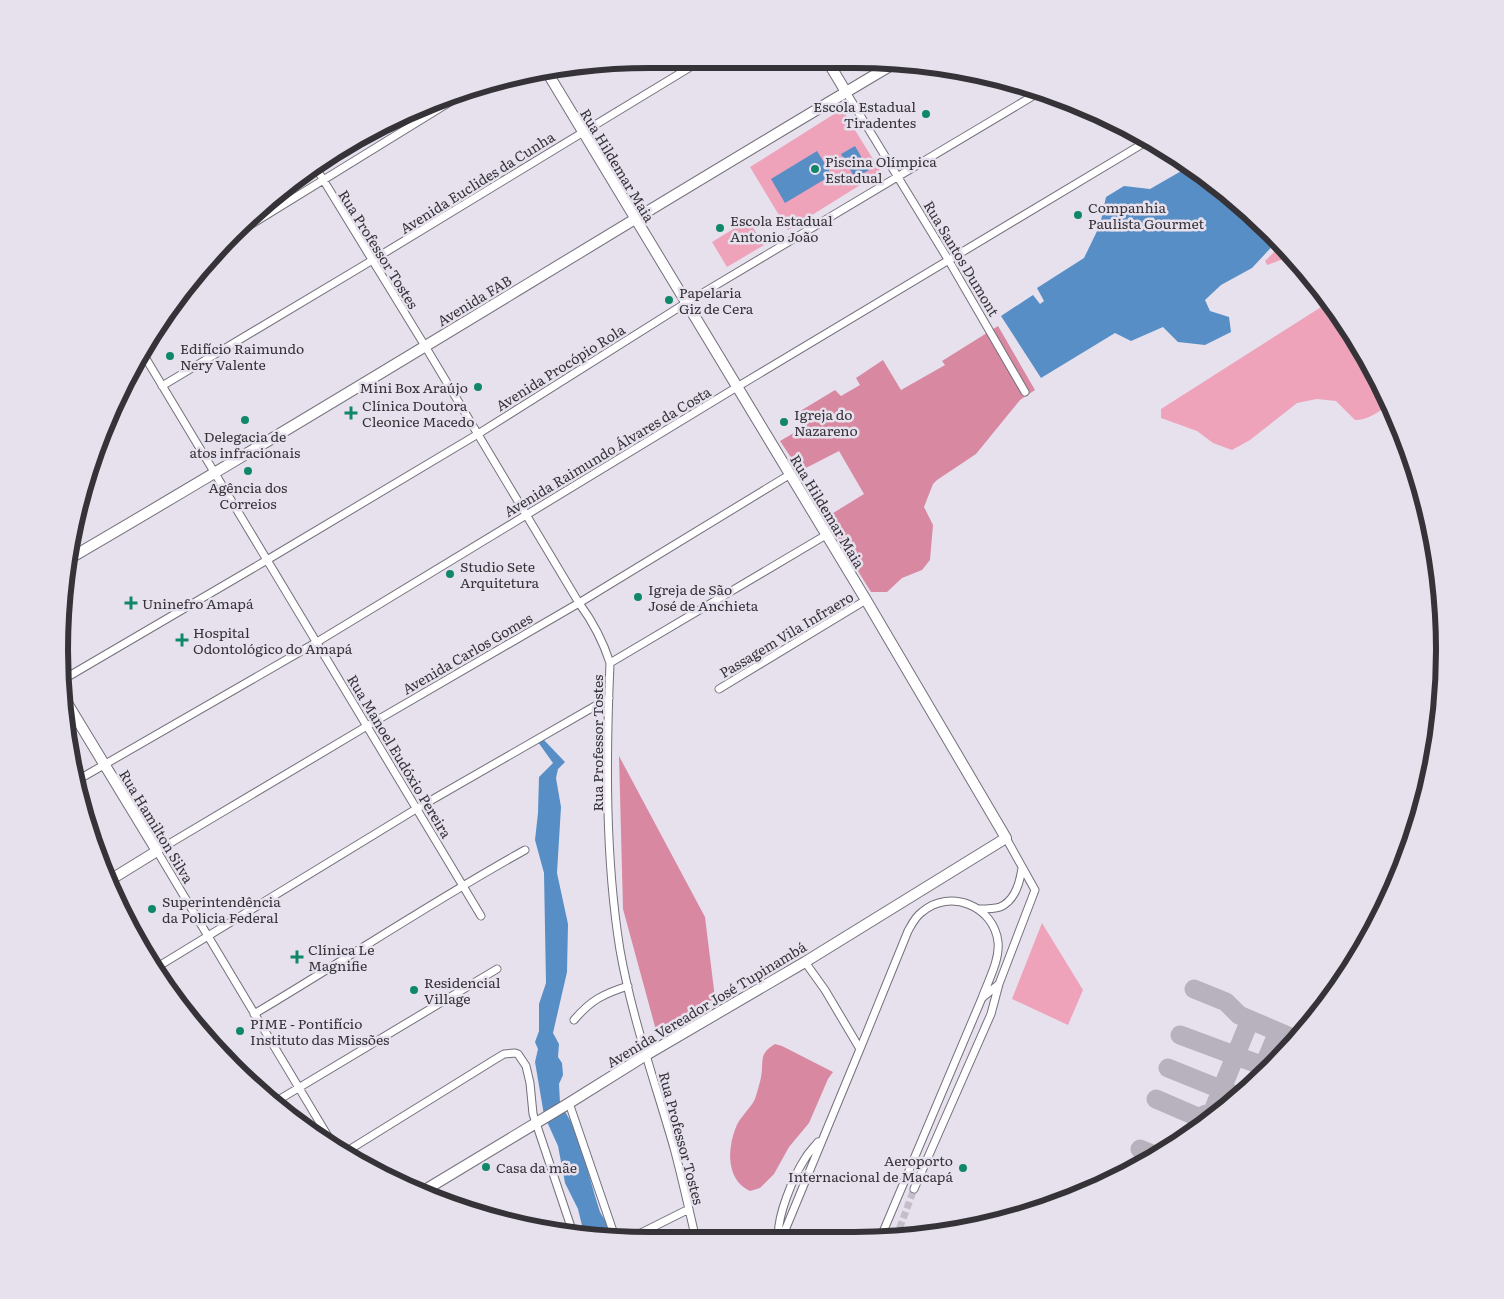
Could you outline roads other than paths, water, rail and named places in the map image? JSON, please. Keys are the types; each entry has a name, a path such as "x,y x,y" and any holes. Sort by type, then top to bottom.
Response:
{"street":[{"name":"Avenida Euclides da Cunha","path":"162,386 372,261 690,67"},
{"name":"Rua Santos Dumont","path":"831,67 949,261 1025,392"},
{"name":"Avenida FAB","path":"75,555 215,474 886,69"},
{"name":"Rua Hildemar Maia","path":"550,76 866,600 1035,890 999,984"},
{"name":"Avenida Procópio Rola","path":"69,676 478,434 686,304 1034,96"},
{"path":"256,222 442,106"},
{"name":"Avenida Raimundo Álvares da Costa","path":"82,777 317,642 736,387 1143,144"},
{"name":"Rua Professor Tostes","path":"318,172 579,603 593,623 610,663 608,698 611,881 617,927 628,986 674,1149 694,1232"},
{"name":"Rua Manoel Eudóxio Pereira","path":"145,358 481,916"},
{"name":"Avenida Carlos Gomes","path":"157,851 579,603 790,475"},
{"path":"610,663 826,535"},
{"name":"Passagem Vila Infraero","path":"719,689 866,600"},
{"path":"161,965 416,809 608,698"},
{"name":"Rua Hamilton Silva","path":"71,709 327,1133"},
{"name":"Avenida Vereador José Tupinambá","path":"429,1188 646,1055 805,962 1006,838"},
{"path":"254,1014 351,956 463,884 525,850"},
{"path":"114,877 157,851"},
{"path":"783,1232 915,918 933,904 943,901 956,901 979,909 1000,907 1008,901 1020,881 1022,868"},
{"path":"884,1230 982,998 998,952 998,942 993,924 979,909"},
{"path":"805,962 825,990 860,1049"},
{"path":"280,1099 497,969"},
{"path":"982,998 999,984"},
{"path":"914,1189 990,1014 999,984"},
{"path":"574,1020 598,997 628,986"},
{"path":"350,1149 504,1054 518,1054 529,1075 532,1108 540,1121 571,1226"},
{"path":"567,1104 613,1230"},
{"path":"644,1232 689,1209"}],"water":[{"path":"855,146 869,170 855,178 841,154"},
{"path":"817,151 832,175 785,203 771,179"},
{"path":"1183,170 1238,212 1273,245 1252,268 1221,285 1205,300 1210,311 1229,317 1231,332 1205,345 1178,342 1163,327 1131,341 1115,333 1041,378 1001,316 1033,295 1040,304 1044,301 1037,288 1084,258 1100,225 1106,197 1124,186 1150,189"},
{"path":"543,739 565,762 558,769 556,778 561,807 557,873 568,924 567,972 553,1033 559,1044 558,1057 562,1063 563,1075 559,1084 560,1103 577,1132 600,1212 606,1222 608,1230 582,1228 578,1209 565,1183 558,1146 544,1115 535,1062 538,1049 535,1042 539,1031 539,1004 546,983 544,873 535,840 539,777 553,763 538,742"}],"tunnel":[{"path":"899,1230 914,1189"}],"place":[{"name":"Escola Estadual Tiradentes","path":"926,114"},
{"name":"Piscina Olímpica Estadual","path":"815,169"},
{"name":"Companhia Paulista Gourmet","path":"1078,215"},
{"name":"Escola Estadual Antonio João","path":"720,228"},
{"name":"Papelaria Giz de Cera","path":"669,300"},
{"name":"Edifício Raimundo Nery Valente","path":"170,356"},
{"name":"Mini Box Araújo","path":"478,387"},
{"name":"Clínica Doutora Cleonice Macedo","path":"351,413"},
{"name":"Delegacia de atos infracionais","path":"245,420"},
{"name":"Igreja do Nazareno","path":"784,422"},
{"name":"Agência dos Correios","path":"248,471"},
{"name":"Studio Sete Arquitetura","path":"450,574"},
{"name":"Igreja de São José de Anchieta","path":"638,597"},
{"name":"Uninefro Amapá","path":"131,603"},
{"name":"Hospital Odontológico do Amapá","path":"182,640"},
{"name":"Superintendência da Policia Federal","path":"152,909"},
{"name":"Clínica Le Magnifie","path":"297,957"},
{"name":"Residencial Village","path":"414,990"},
{"name":"PIME - Pontifício Instituto das Missões","path":"240,1031"},
{"name":"Casa da mãe","path":"486,1167"},
{"name":"Aeroporto Internacional de Macapá","path":"963,1168"}]}
